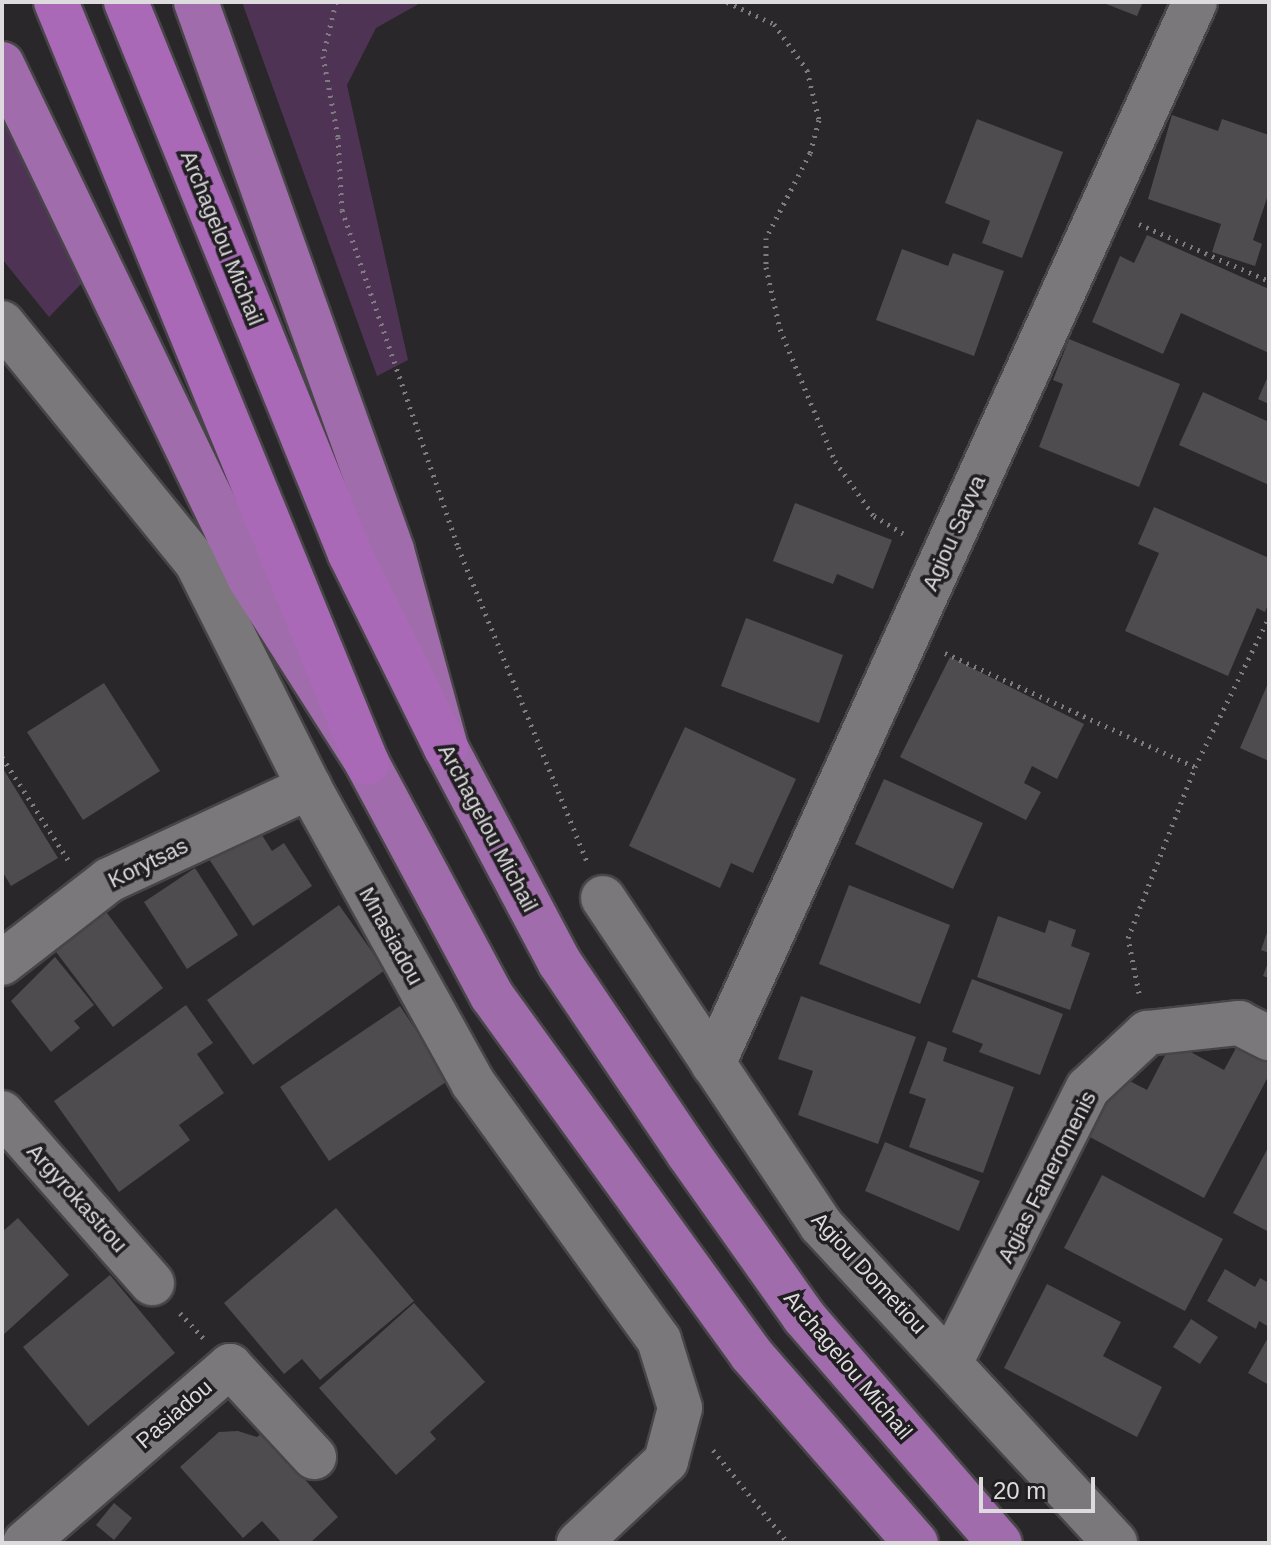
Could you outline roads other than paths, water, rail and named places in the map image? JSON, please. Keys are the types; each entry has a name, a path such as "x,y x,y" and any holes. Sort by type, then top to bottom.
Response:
{"highway":[{"path":"196,2 392,550 446,748"},
{"name":"Archagelou Michail","path":"130,11 350,554 446,748 560,963 688,1153 804,1317 1000,1543"},
{"path":"62,17 367,763"},
{"path":"2,64 250,579 367,763 492,996 751,1354 916,1543"}],"street":[{"name":"Agiou Savva","path":"713,1064 1195,2"},
{"name":"Mnasiadou","path":"2,323 197,563 309,787 473,1083 659,1340 680,1408 666,1461 579,1543"},
{"name":"Korytsas","path":"2,963 109,880 309,787"},
{"name":"Agiou Dometiou","path":"603,898 821,1225 951,1361 1115,1543"},
{"name":"Agias Faneromenis","path":"951,1361 1088,1088 1147,1033 1239,1023 1269,1038"},
{"name":"Argyrokastrou","path":"2,1113 152,1283"},
{"name":"Pasiadou","path":"25,1543 230,1366 314,1457"}]}
